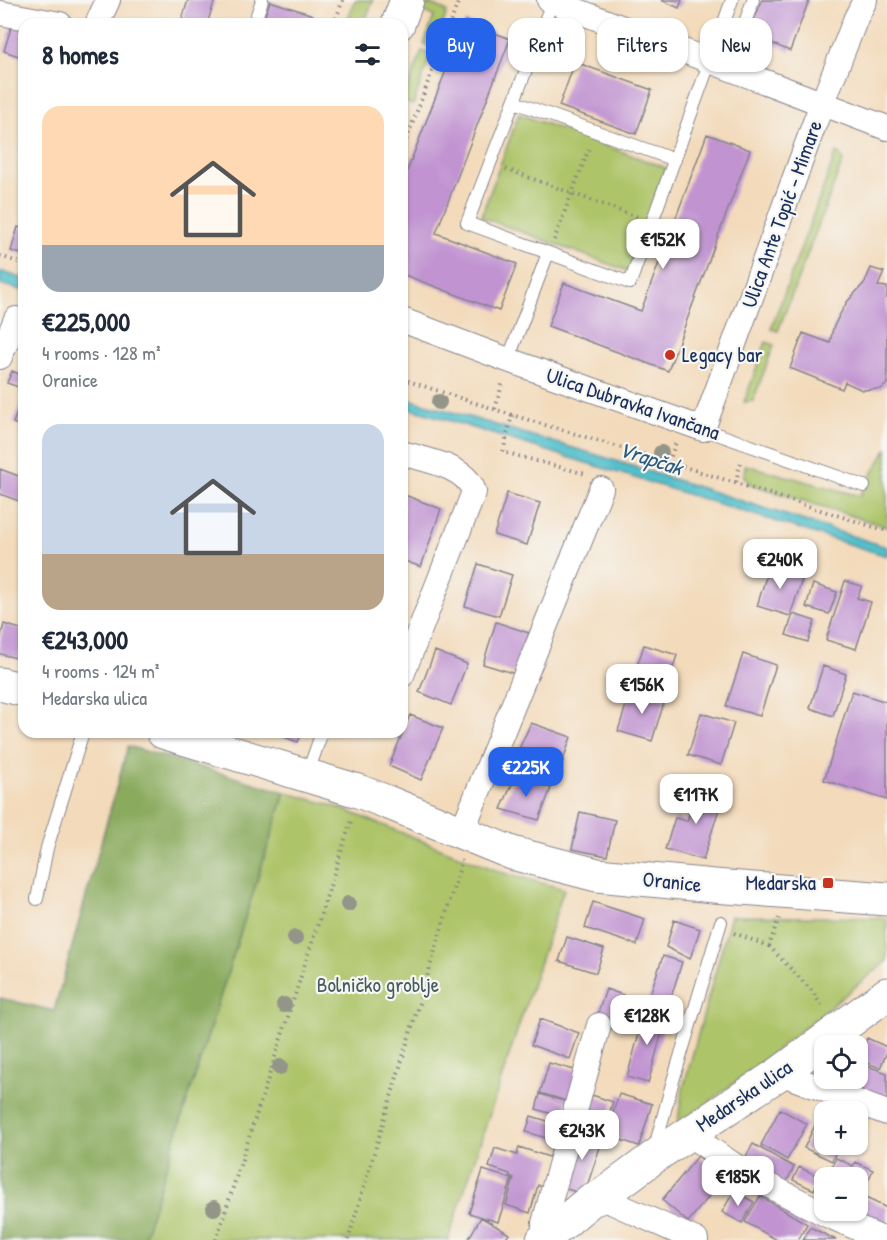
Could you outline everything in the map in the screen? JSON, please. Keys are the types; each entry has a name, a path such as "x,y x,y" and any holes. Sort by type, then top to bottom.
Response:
{"main road":[{"path":"400,18 407,0"},
{"path":"0,684 18,688"},
{"name":"Oranice","path":"182,738 358,791 387,802 464,842 597,875 887,899"},
{"name":"Medarska ulica","path":"544,1240 591,1200 600,1197 661,1152 780,1073 887,994"}],"street":[{"path":"100,18 108,0"},
{"path":"552,0 700,58"},
{"name":"Ulica Ante Topić - Mimare","path":"703,429 822,103 865,0"},
{"path":"0,13 27,18"},
{"path":"737,72 887,128"},
{"path":"0,357 16,319"},
{"name":"Ulica Dubravka Ivančana","path":"408,322 703,429"},
{"path":"408,455 452,468 467,478 474,492 408,644"},
{"path":"464,842 465,824 601,489"},
{"name":"Medarska ulica","path":"544,1240 544,1223 599,1025"},
{"path":"780,1073 887,1113"},
{"path":"688,1134 750,1176 829,1216 885,1240"},
{"path":"600,1197 696,1240"}],"lane":[{"path":"256,18 262,0"},
{"path":"552,0 467,223 630,283 706,72"},
{"path":"726,18 732,0"},
{"path":"747,18 753,0"},
{"path":"514,102 675,160"},
{"path":"508,360 549,253"},
{"name":"Ulica Dubravka Ivančana","path":"703,429 864,486"},
{"path":"37,899 47,848 81,738"},
{"path":"306,776 320,738"},
{"path":"661,1152 656,1143 720,925"}],"path":[{"path":"336,18 343,0"},
{"path":"408,136 459,0"},
{"path":"549,253 596,131"},
{"path":"490,163 652,222"},
{"path":"0,256 18,262"},
{"path":"495,409 508,360"},
{"path":"408,381 495,409 511,418 669,462 887,531"},
{"path":"511,418 503,452 603,479 601,489"},
{"path":"669,462 672,453"},
{"path":"735,482 742,456"},
{"path":"216,1240 353,814"},
{"path":"348,1240 464,842"},
{"path":"769,946 781,914"},
{"path":"720,925 769,946 813,992 825,1012"}],"green space":[{"path":"355,0 373,0 366,18 348,18"},
{"path":"427,5 447,12 445,18 433,18 434,16 422,11"},
{"path":"422,51 426,52 426,68 413,105 408,103 408,88"},
{"path":"519,114 666,168 628,271 481,217"},
{"path":"836,153 843,161 778,331 771,329"},
{"path":"766,342 774,345 753,401 744,402"},
{"path":"887,448 887,527 750,484 744,476 745,465 860,496"},
{"path":"128,746 285,792 143,1240 0,1240 0,998 54,1011"},
{"name":"Bolničko groblje","path":"285,792 337,807 503,873 564,889 448,1240 143,1240"},
{"path":"731,916 887,918 887,961 766,1059 677,1126 683,1089"}],"water":[{"path":"0,271 18,277 18,289 0,284"},
{"path":"408,399 597,455 887,547 887,556 408,408"}],"building":[{"path":"188,0 215,0 209,18 183,18"},
{"path":"661,0 682,0 679,8"},
{"path":"762,0 809,0 790,51 772,44 772,18 755,18"},
{"path":"270,1 313,15 312,18 264,18"},
{"path":"13,21 18,23 18,56 4,51"},
{"path":"496,33 508,38 508,44 436,233 517,264 499,311 408,276 408,168 445,72 496,72"},
{"path":"585,66 597,72 652,90 636,134 559,106 571,72 585,72"},
{"path":"707,134 750,150 668,371 548,326 564,283 641,311"},
{"path":"18,227 18,253 11,251"},
{"path":"871,268 884,272 878,286 887,287 887,384 881,389 862,390 845,382 842,389 790,368 803,333 830,343 833,328 839,316 847,302 865,282"},
{"path":"12,371 18,374 18,387 7,383"},
{"path":"18,410 18,425 13,423"},
{"path":"0,469 18,476 18,501 0,494"},
{"path":"507,493 540,503 527,545 494,535"},
{"path":"408,496 441,509 421,567 408,562"},
{"path":"478,564 512,575 499,616 465,606"},
{"path":"770,564 804,574 790,616 757,606"},
{"path":"845,581 862,586 857,598 871,602 856,649 826,640"},
{"path":"813,584 837,592 829,614 806,607"},
{"path":"793,614 815,621 808,642 786,635"},
{"path":"496,622 529,633 516,674 483,664"},
{"path":"4,624 18,628 18,658 0,654 0,640"},
{"path":"644,645 677,655 664,697 630,687"},
{"path":"435,651 467,664 451,705 419,692"},
{"path":"743,654 776,665 760,716 726,706"},
{"path":"823,666 846,674 833,716 810,708"},
{"path":"631,689 665,699 652,741 618,731"},
{"path":"852,691 887,702 887,800 824,780"},
{"path":"701,713 734,723 721,765 688,755"},
{"path":"410,715 443,728 421,780 389,766 401,738 408,738"},
{"path":"531,723 571,737 558,775 550,771 547,778 511,766"},
{"path":"287,738 300,738 298,742"},
{"path":"516,775 551,788 539,820 501,809"},
{"path":"699,785 724,793 703,860 665,849 675,818 687,821"},
{"path":"580,812 615,820 607,856 572,849"},
{"path":"593,902 645,919 637,945 585,928"},
{"path":"674,920 700,929 690,959 666,947"},
{"path":"567,937 604,949 596,973 559,961"},
{"path":"663,956 682,962 668,1007 648,1000"},
{"path":"606,989 623,995 613,1024 596,1019"},
{"path":"646,1008 667,1014 648,1083 627,1077"},
{"path":"540,1019 579,1033 570,1059 531,1045"},
{"path":"868,1038 887,1047 880,1068 868,1063"},
{"path":"549,1063 582,1072 573,1103 540,1093"},
{"path":"868,1066 887,1073 887,1105 855,1093 856,1089 868,1089"},
{"path":"540,1094 567,1102 562,1117 536,1109"},
{"path":"619,1094 652,1104 639,1146 606,1135"},
{"path":"592,1095 613,1102 607,1120 586,1114"},
{"path":"780,1109 807,1124 787,1160 761,1145"},
{"path":"531,1116 564,1126 559,1142 526,1132"},
{"path":"579,1127 604,1135 584,1195 559,1186"},
{"path":"814,1127 814,1153 804,1148"},
{"path":"753,1144 794,1167 785,1185 743,1162"},
{"path":"519,1147 552,1158 542,1187 538,1185 530,1213 506,1205 514,1178 510,1174 489,1167 495,1148 517,1155"},
{"path":"819,1155 834,1155 832,1161"},
{"path":"698,1156 724,1178 688,1222 662,1200"},
{"path":"836,1158 853,1166 855,1162 866,1167 832,1167"},
{"path":"799,1167 814,1174 814,1190 793,1180"},
{"path":"868,1168 873,1170 868,1180"},
{"path":"483,1170 512,1179 498,1222 469,1213"},
{"path":"734,1191 754,1202 742,1223 722,1212"},
{"path":"760,1196 807,1224 798,1240 777,1240 745,1222"},
{"path":"868,1199 887,1208 887,1232 863,1221 868,1221"},
{"path":"481,1217 509,1234 505,1240 468,1240"},
{"path":"810,1227 836,1240 803,1240"}],"place":[{"name":"Legacy bar","path":"670,355"},
{"name":"Medarska","path":"828,883"}],"water label":[{"name":"Vrapčak","path":"651,458"}]}
